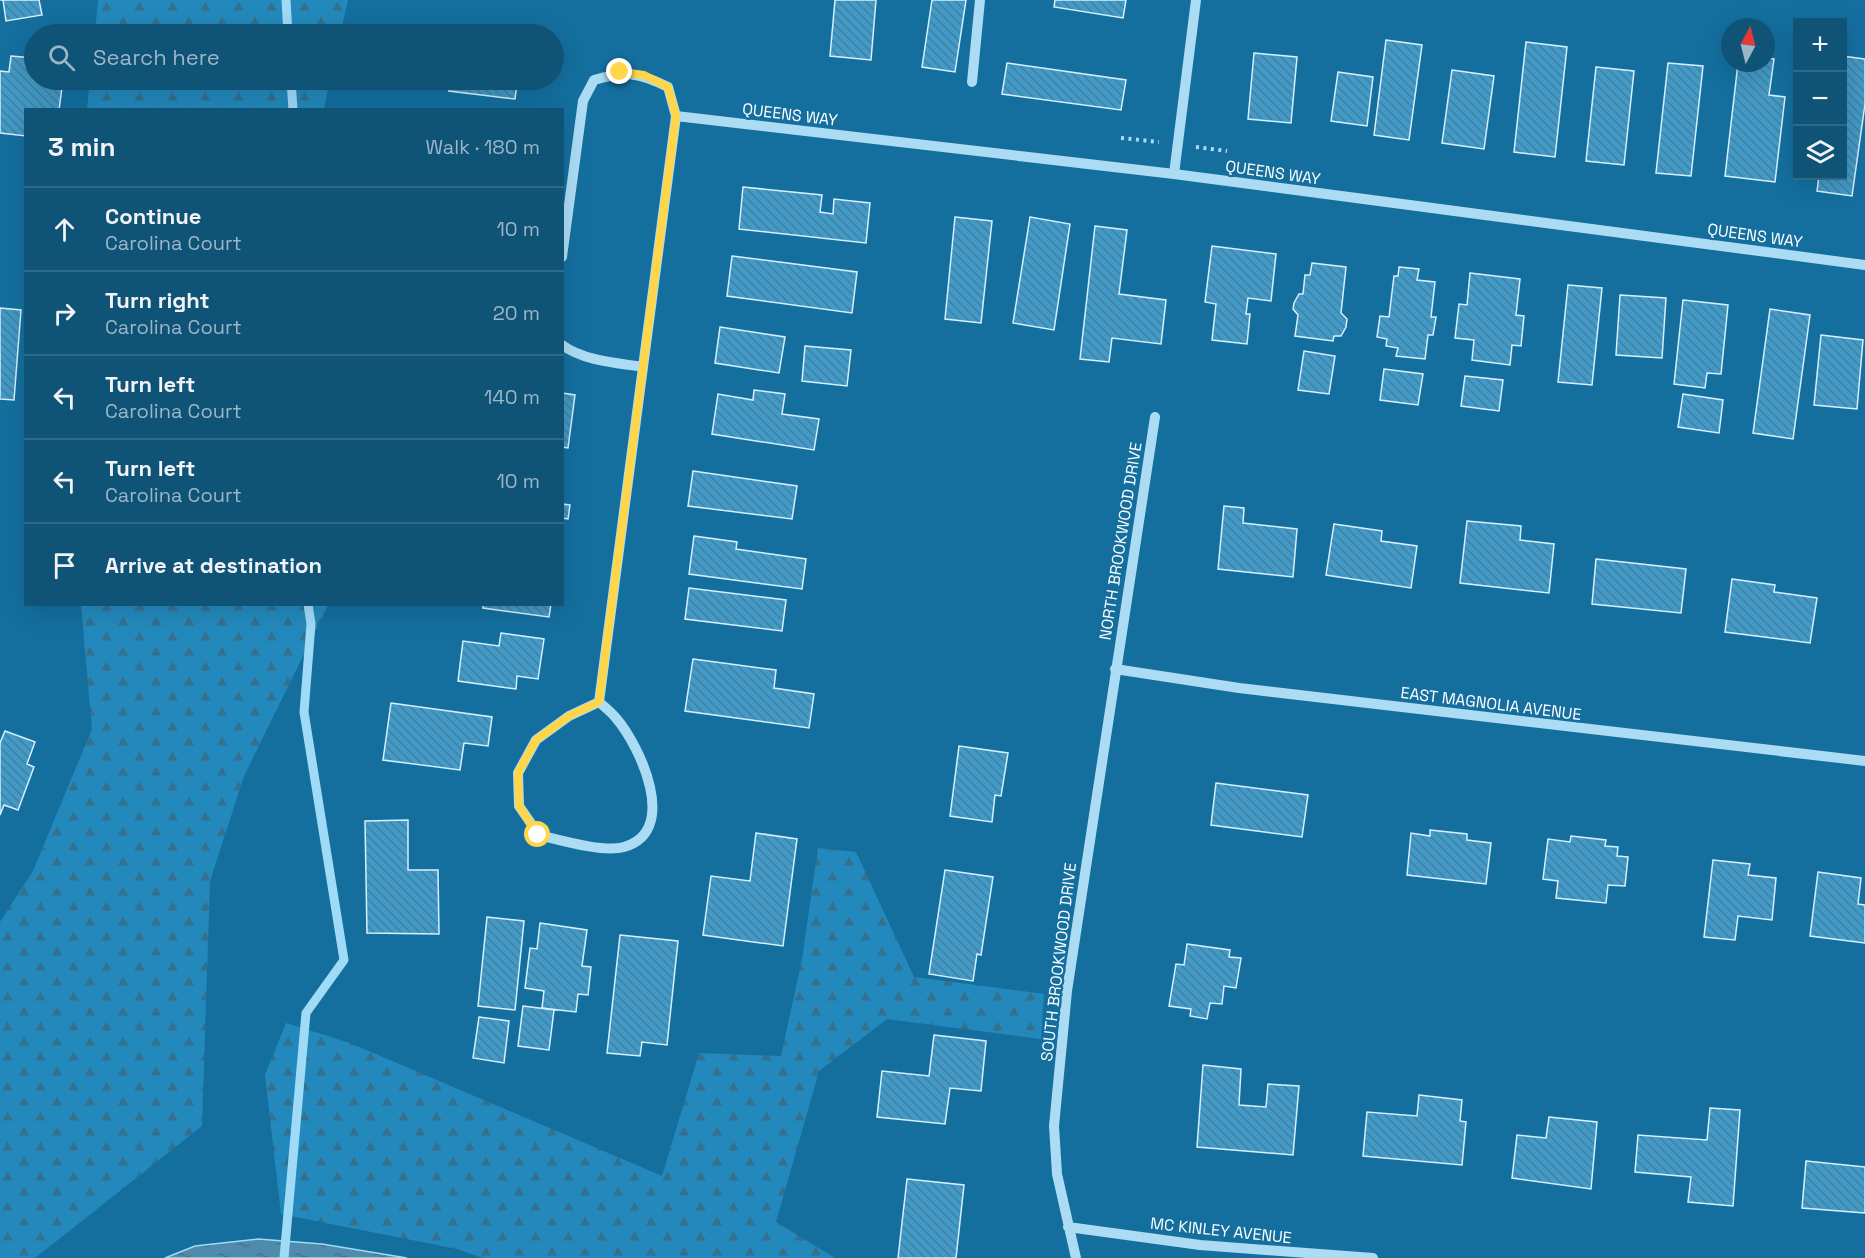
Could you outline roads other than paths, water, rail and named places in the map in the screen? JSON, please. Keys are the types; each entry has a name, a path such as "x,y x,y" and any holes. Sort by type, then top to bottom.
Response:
{"street":[{"path":"972,82 980,0"},
{"path":"1174,174 1196,0"},
{"path":"564,242 583,101 594,80 620,72 644,75 668,87 676,116 599,702"},
{"name":"QUEENS WAY","path":"676,116 1174,174 1865,265"},
{"path":"564,346 585,356 609,363 643,367"},
{"name":"NORTH BROOKWOOD DRIVE","path":"1115,669 1155,417"},
{"name":"EAST MAGNOLIA AVENUE","path":"1115,669 1239,688 1865,761"},
{"name":"SOUTH BROOKWOOD DRIVE","path":"1076,1258 1058,1174 1054,1126 1067,991 1115,669"},
{"path":"599,702 617,718 636,750 649,782 654,814 644,836 624,848 587,847 538,835 519,806 518,773 536,740 569,716 599,702"},
{"name":"MC KINLEY AVENUE","path":"1068,1227 1200,1245 1373,1258"}],"water":[{"path":"258,1239 322,1244 407,1258 165,1258 195,1246"}],"waterway":[{"path":"286,0 287,24"},
{"path":"292,90 293,108"},
{"path":"284,1258 306,1013 344,960 304,712 311,624 308,606"}]}
